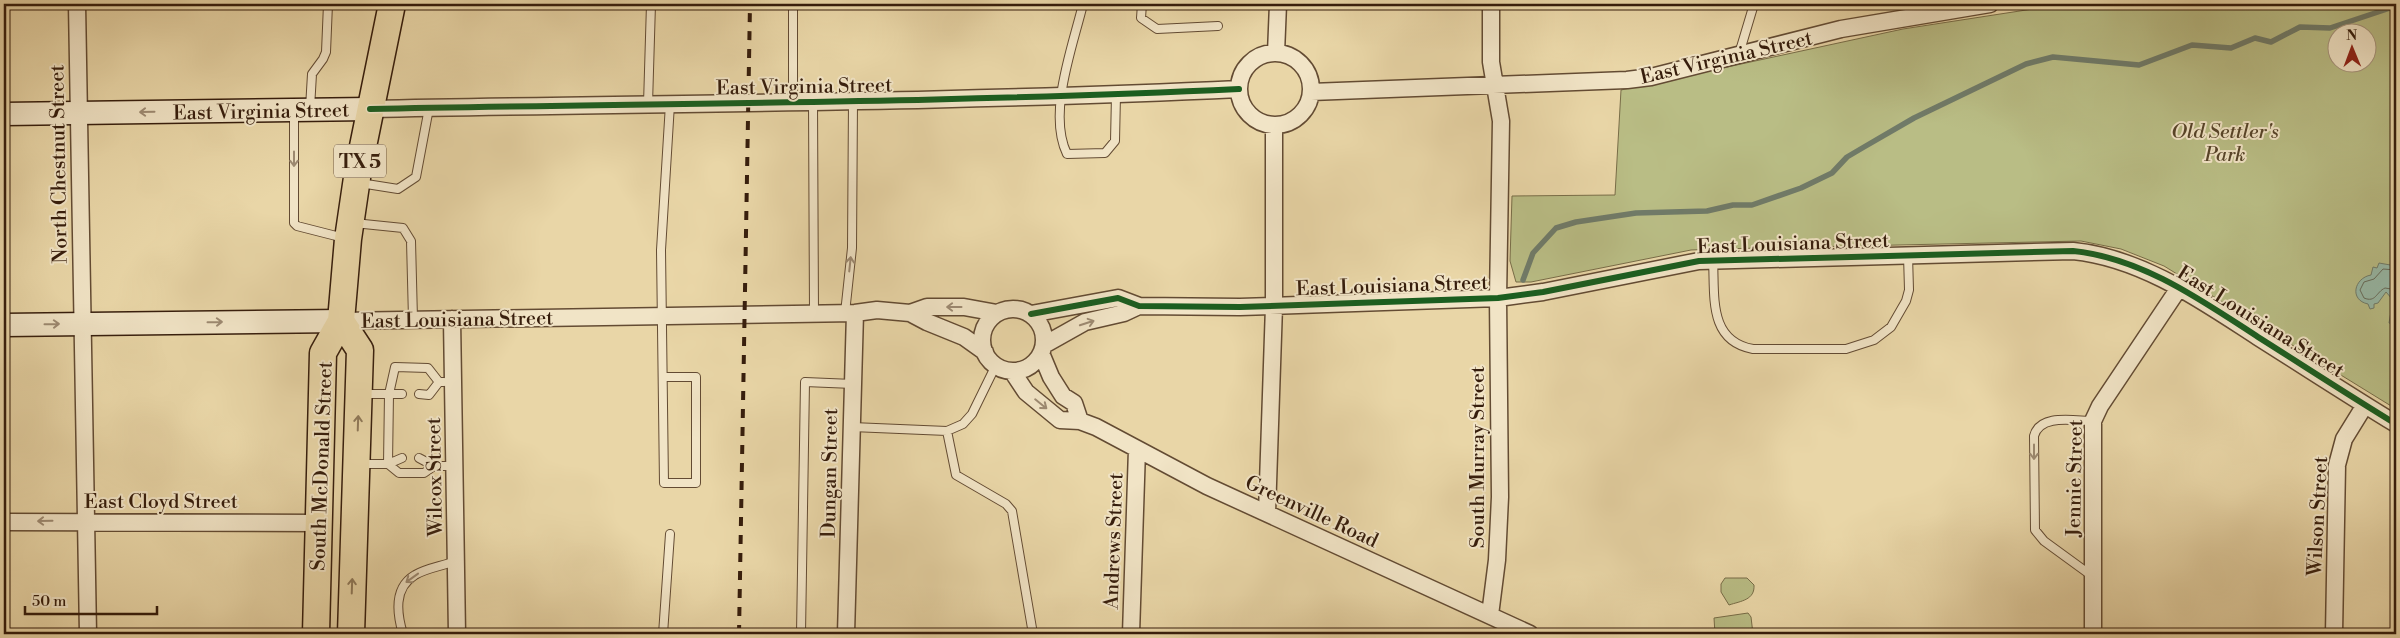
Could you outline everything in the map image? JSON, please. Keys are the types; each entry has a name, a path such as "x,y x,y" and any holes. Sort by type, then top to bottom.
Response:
{"main road":[{"name":"TX 5","path":"341,321 349,230 356,183 392,4"},
{"name":"East Virginia Street","path":"4,114 370,109"},
{"name":"East Louisiana Street","path":"4,325 341,321"},
{"name":"South McDonald Street","path":"316,634 323,353 341,321 360,350 351,634"}],"street":[{"name":"North Chestnut Street","path":"77,4 81,323 88,634"},
{"path":"1276,53 1278,4"},
{"name":"South Murray Street","path":"1490,615 1499,530 1498,298 1500,120 1491,62 1491,4"},
{"name":"East Virginia Street","path":"1311,92 1635,79 1672,74 1841,29 1990,4"},
{"path":"1276,53 1292,57 1302,64 1308,74 1311,92 1305,110 1286,124 1274,125 1262,123 1251,117 1244,108 1238,89 1241,74 1248,64 1257,57 1276,53"},
{"name":"East Virginia Street","path":"370,109 853,102 1116,95 1238,89"},
{"path":"1267,514 1274,306 1274,125"},
{"name":"East Louisiana Street","path":"1031,314 1118,298 1139,306 1274,306 1498,298 1543,292 1662,267 1713,260 2055,250 2090,253 2150,272 2179,288 2396,424"},
{"name":"Jennie Street","path":"2093,634 2093,421 2100,406 2179,288"},
{"name":"East Louisiana Street","path":"1043,349 1085,322 1124,314 1139,306"},
{"name":"East Louisiana Street","path":"341,321 850,313 877,310 910,313 927,308 964,307 997,313"},
{"path":"1043,349 1030,366 1012,370 996,365 985,352 983,334 990,319 997,313 1014,309 1031,314 1042,328 1043,349 1051,377 1063,396 1074,403 1080,421"},
{"name":"Dungan Street","path":"846,634 852,427 850,313"},
{"name":"East Louisiana Street","path":"910,313 964,337 985,352"},
{"name":"Wilcox Street","path":"452,319 446,382 455,466 457,634"},
{"name":"Greenville Road","path":"1012,370 1026,392 1060,420 1080,421 1207,486 1530,634"},
{"name":"Wilson Street","path":"2334,634 2337,465 2344,439 2365,405"},
{"name":"Andrews Street","path":"1131,634 1137,449"},
{"name":"East Cloyd Street","path":"4,522 319,523"}],"lane":[{"path":"328,4 326,52 323,60 312,74 302,110 294,223 297,226 349,230 403,228 411,241 414,319"},
{"path":"648,104 651,4"},
{"path":"793,4 793,103"},
{"path":"1083,4 1061,96 1061,141 1067,154 1105,153 1115,140 1116,95"},
{"path":"1142,4 1141,18 1157,29 1218,26"},
{"path":"1738,56 1754,4"},
{"path":"813,102 814,313"},
{"path":"850,313 853,102"},
{"path":"664,377 696,377 696,483 664,483 661,250 670,104"},
{"path":"356,183 398,189 416,177 429,108"},
{"path":"1713,260 1718,318 1731,342 1753,349 1846,349 1874,340 1883,334 1897,319 1909,290 1908,255"},
{"path":"852,427 947,431 962,424 972,414 996,365"},
{"path":"388,464 390,394 396,368 428,368 446,382 429,395 420,394"},
{"path":"801,634 805,382 852,384"},
{"path":"359,394 402,394"},
{"path":"2093,421 2049,420 2043,422 2035,430 2034,524 2038,535 2094,578"},
{"path":"947,431 956,475 1006,504 1012,511 1033,634"},
{"path":"356,464 388,464 402,458"},
{"path":"419,458 434,466 455,466"},
{"path":"388,464 399,473 424,473 434,466"},
{"path":"663,634 670,534"},
{"path":"403,634 398,617 398,602 404,584 416,574 457,560"}],"green space":[{"name":"Old Settler's Park","path":"2065,4 2396,4 2396,409 2164,266 2121,249 2081,241 1691,250 1531,282 1516,282 1510,261 1512,196 1615,195 1621,90 1903,29"},
{"path":"1725,578 1747,578 1754,585 1754,590 1750,597 1729,605 1721,592 1721,584"},
{"path":"1748,613 1751,617 1753,634 1715,634 1714,618"}],"water":[{"path":"2379,263 2396,266 2396,325 2389,323 2393,300 2386,292 2378,303 2374,304 2374,308 2370,309 2368,304 2362,302 2356,294 2358,284 2365,277 2371,275 2373,267 2377,268"}],"waterway":[{"path":"1523,280 1533,253 1556,228 1576,222 1636,213 1707,211 1733,205 1752,205 1801,188 1832,173 1847,157 1914,118 2026,64 2053,57 2139,65 2192,45 2231,48 2255,38 2271,42 2300,27 2330,28 2396,6"}],"railway":[{"path":"739,634 750,4"}],"cycle path":[{"path":"370,109 913,100 1239,89"},
{"path":"1031,314 1118,298 1139,306 1240,307 1498,298 1543,292 1699,261 2073,251 2123,262 2193,295 2396,424"}]}
